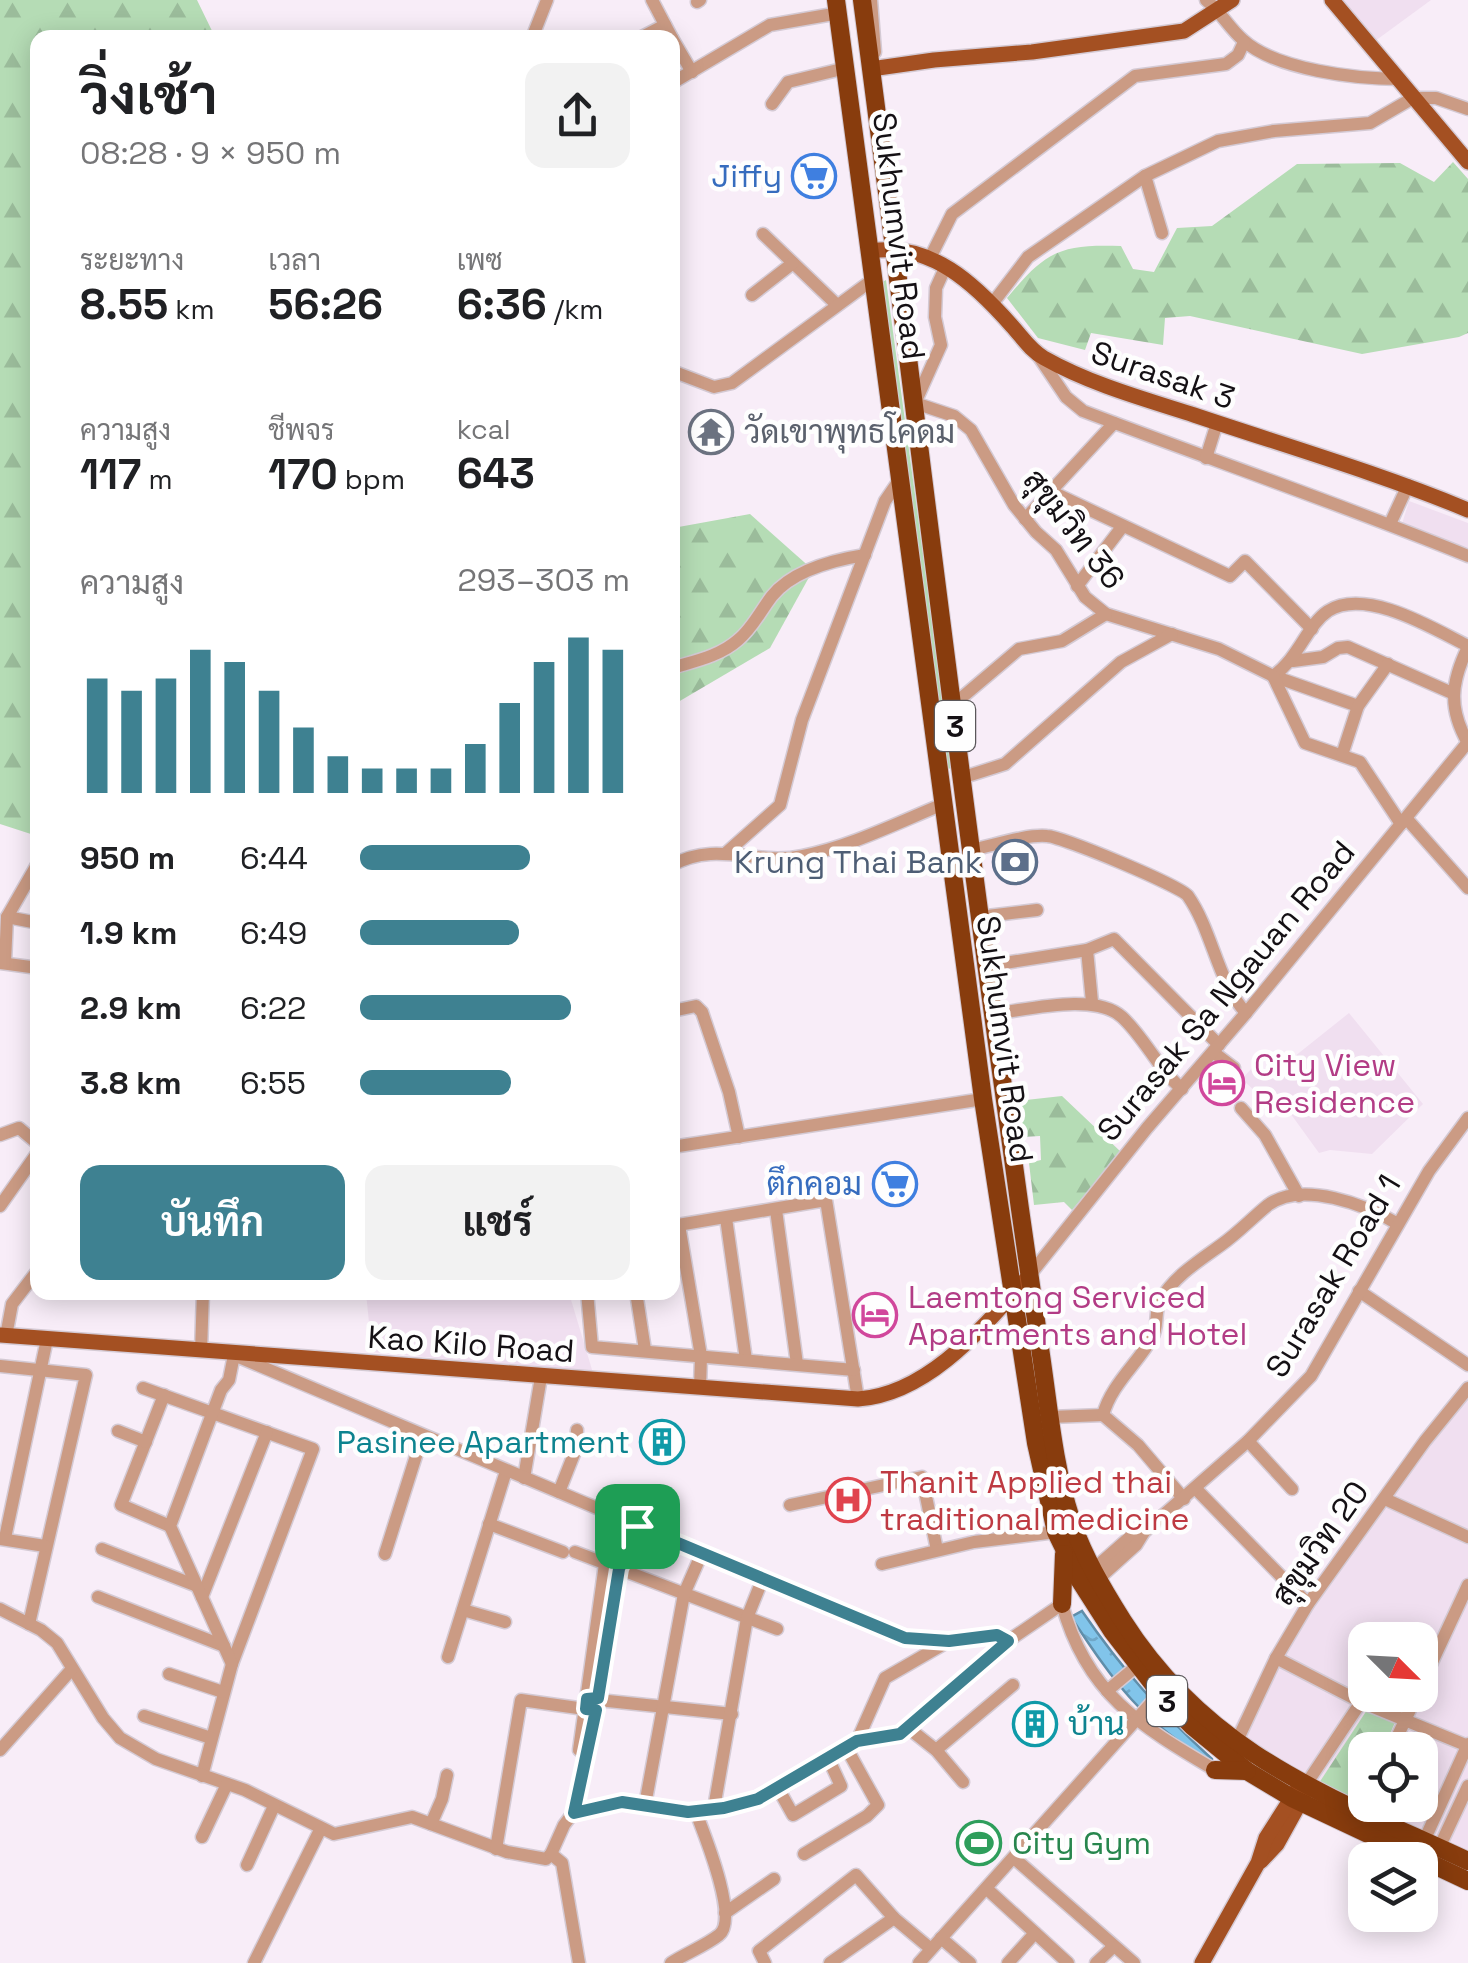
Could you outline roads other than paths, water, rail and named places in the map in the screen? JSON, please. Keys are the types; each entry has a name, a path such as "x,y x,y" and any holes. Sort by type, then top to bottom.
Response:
{"highway":[{"name":"Sukhumvit Road","path":"862,0 992,1014 1050,1417 1071,1520 1089,1580 1133,1669 1156,1698 1247,1771 1348,1804"},
{"name":"Sukhumvit Road","path":"837,6 982,1099 1036,1443 1060,1541 1160,1668 1211,1723 1301,1791 1468,1881"},
{"path":"1060,1541 1062,1604"},
{"path":"1215,1770 1247,1771"},
{"name":"Sukhumvit Road","path":"1390,1822 1428,1842"},
{"name":"Sukhumvit Road","path":"1438,1847 1468,1861"}],"main road":[{"path":"1332,0 1468,162"},
{"path":"871,69 1184,32 1219,3"},
{"name":"Surasak 3","path":"872,251 894,248 930,258 974,286 1037,354 1058,366 1138,398 1408,485 1468,510"},
{"name":"Kao Kilo Road","path":"3,1336 878,1398 916,1383 1029,1276"},
{"path":"1202,1963 1258,1864 1278,1844 1301,1791"}],"street":[{"path":"535,30 547,0"},
{"path":"652,0 668,30"},
{"path":"871,0 876,45 871,69"},
{"path":"1219,3 1244,42 1309,71 1400,79"},
{"path":"680,79 770,24 837,6"},
{"path":"930,258 952,214 1135,76 1226,64 1238,55 1244,42"},
{"path":"680,51 692,72"},
{"path":"772,104 788,82 846,68"},
{"path":"992,304 1028,257 1145,176 1218,141 1274,131 1370,123 1413,98 1436,98 1468,109"},
{"path":"1145,176 1162,234"},
{"path":"762,234 837,305"},
{"path":"752,296 793,262"},
{"path":"915,403 941,346 935,316 936,288 944,268"},
{"path":"680,373 724,387 875,278"},
{"path":"1037,354 1066,397 1083,411 1468,556"},
{"name":"สุขุมวิท 36","path":"915,403 954,416 970,430 1025,520 1056,550 1077,586 1106,614 1219,649 1273,676 1358,706"},
{"path":"1025,520 1114,423"},
{"path":"1206,458 1217,423"},
{"path":"726,852 780,804 802,720 885,502 898,482"},
{"path":"1390,524 1408,485"},
{"path":"1052,492 1230,576 1245,561 1312,630"},
{"path":"1077,586 1122,527"},
{"path":"680,666 711,656 738,640 776,592 794,578 838,559 865,555"},
{"path":"1468,743 1457,724 1452,693 1468,646 1405,615 1368,606 1328,611 1292,661 1273,676 1305,742 1360,762 1403,821 1468,888"},
{"path":"952,705 1019,649 1062,640 1106,614"},
{"path":"961,778 1004,764 1121,662 1172,634"},
{"path":"1292,661 1323,657 1348,647 1452,693"},
{"path":"1342,755 1358,706 1388,664"},
{"name":"Surasak Sa Ngauan Road","path":"1029,1276 1147,1128 1468,743"},
{"path":"680,862 703,852 726,852 762,860 802,856 942,805"},
{"path":"971,850 1046,836 1085,846 1178,887 1187,895 1206,932 1233,999 1246,1013"},
{"path":"30,877 7,917 2,963 30,967"},
{"path":"980,917 1037,910"},
{"path":"7,917 30,921"},
{"path":"986,966 1088,950 1114,939 1234,1068"},
{"path":"1088,950 1092,1002"},
{"path":"992,1014 1092,1002 1120,1014 1166,1076 1182,1090"},
{"path":"680,1009 696,1006 702,1012 729,1092 739,1137"},
{"path":"680,1146 982,1099"},
{"path":"1240,1108 1265,1135 1299,1196"},
{"name":"Surasak Road 1","path":"1089,1580 1136,1546 1144,1532 1248,1442 1311,1376 1446,1144 1468,1118"},
{"path":"0,1135 19,1128 30,1137"},
{"path":"0,1206 30,1163"},
{"path":"1103,1414 1115,1390 1154,1336 1158,1304 1168,1290 1181,1275 1244,1229 1271,1203 1299,1196 1324,1196 1348,1200 1398,1224"},
{"path":"680,1224 826,1200 858,1399"},
{"path":"776,1210 797,1364"},
{"path":"726,1218 746,1360"},
{"path":"680,1246 701,1356 700,1388"},
{"path":"3,1336 12,1304 30,1280"},
{"path":"1359,1291 1468,1365"},
{"path":"201,1352 203,1300"},
{"path":"587,1300 592,1347 854,1370"},
{"path":"637,1300 644,1350"},
{"path":"45,1546 3,1539 47,1339"},
{"path":"170,1526 221,1390 229,1380 232,1355 905,1638 949,1641 997,1635 1008,1641"},
{"path":"0,1366 86,1374 29,1624"},
{"path":"524,1478 542,1377"},
{"path":"143,1388 312,1449 232,1664 202,1776"},
{"name":"สุขุมวิท 20","path":"1236,1742 1276,1658 1308,1604 1468,1388"},
{"path":"164,1395 121,1505 170,1526 232,1664"},
{"path":"1050,1417 1103,1414 1138,1446 1184,1499"},
{"path":"559,1492 576,1449 577,1430"},
{"path":"118,1431 146,1442"},
{"path":"200,1591 266,1432"},
{"path":"385,1554 422,1437"},
{"path":"1248,1442 1292,1488"},
{"path":"448,1656 506,1471"},
{"path":"790,1505 922,1477 937,1550"},
{"path":"1196,1489 1308,1604"},
{"path":"1385,1498 1468,1537"},
{"path":"489,1524 612,1566 777,1630"},
{"path":"564,1825 574,1813 612,1566 637,1526"},
{"path":"882,1564 937,1550 1060,1541"},
{"path":"102,1549 200,1591"},
{"path":"645,1805 684,1594 702,1552"},
{"path":"714,1808 747,1618 763,1578"},
{"path":"1438,1650 1468,1586"},
{"path":"98,1597 224,1646"},
{"path":"688,1812 741,1804 779,1790 852,1745 900,1734 1008,1641 1062,1604 1080,1652 1110,1688 1138,1718 1215,1770"},
{"path":"0,1609 57,1643 71,1670 120,1738 156,1759 227,1784 334,1834 407,1816 496,1848 546,1859 569,1810 592,1704"},
{"path":"463,1610 505,1622"},
{"path":"804,1854 867,1816 878,1805 852,1745 885,1678 949,1641"},
{"path":"1276,1658 1348,1695"},
{"path":"1110,1688 1133,1669"},
{"path":"0,1750 71,1670"},
{"path":"168,1674 223,1692"},
{"path":"936,1750 1013,1685"},
{"path":"918,1963 1156,1698"},
{"path":"496,1848 520,1700 663,1706 732,1714"},
{"path":"1301,1791 1355,1712"},
{"path":"1386,1712 1468,1745 1433,1842"},
{"path":"1399,1732 1409,1712"},
{"path":"144,1716 210,1738"},
{"path":"907,1727 936,1750 963,1782"},
{"path":"779,1790 794,1815 842,1786 829,1760"},
{"path":"432,1824 446,1775"},
{"path":"202,1837 227,1784"},
{"path":"1433,1842 1468,1786"},
{"path":"574,1813 622,1802 698,1815 717,1871 726,1925 721,1934 671,1963"},
{"path":"247,1866 274,1806"},
{"path":"254,1963 320,1830"},
{"path":"551,1854 562,1862 579,1963"},
{"path":"1014,1858 1134,1963"},
{"path":"764,1963 758,1951 856,1876 894,1918 970,1963"},
{"path":"724,1914 774,1880"},
{"path":"987,1889 1068,1963"},
{"path":"830,1963 894,1918"},
{"path":"1008,1963 1035,1933"},
{"path":"1096,1963 1113,1946"}],"water":[{"path":"1082,1611 1142,1689 1212,1762 1166,1732 1131,1699 1071,1617"}],"place":[{"name":"Jiffy","path":"814,176"},
{"name":"วัดเขาพุทธโคดม","path":"711,432"},
{"name":"Krung Thai Bank","path":"1015,862"},
{"name":"City View Residence","path":"1222,1083"},
{"name":"ตึกคอม","path":"895,1184"},
{"name":"Laemtong Serviced Apartments and Hotel","path":"875,1315"},
{"name":"Pasinee Apartment","path":"662,1442"},
{"name":"Thanit Applied thai traditional medicine","path":"848,1500"},
{"name":"บ้าน","path":"1035,1724"},
{"name":"City Gym","path":"979,1843"}]}
